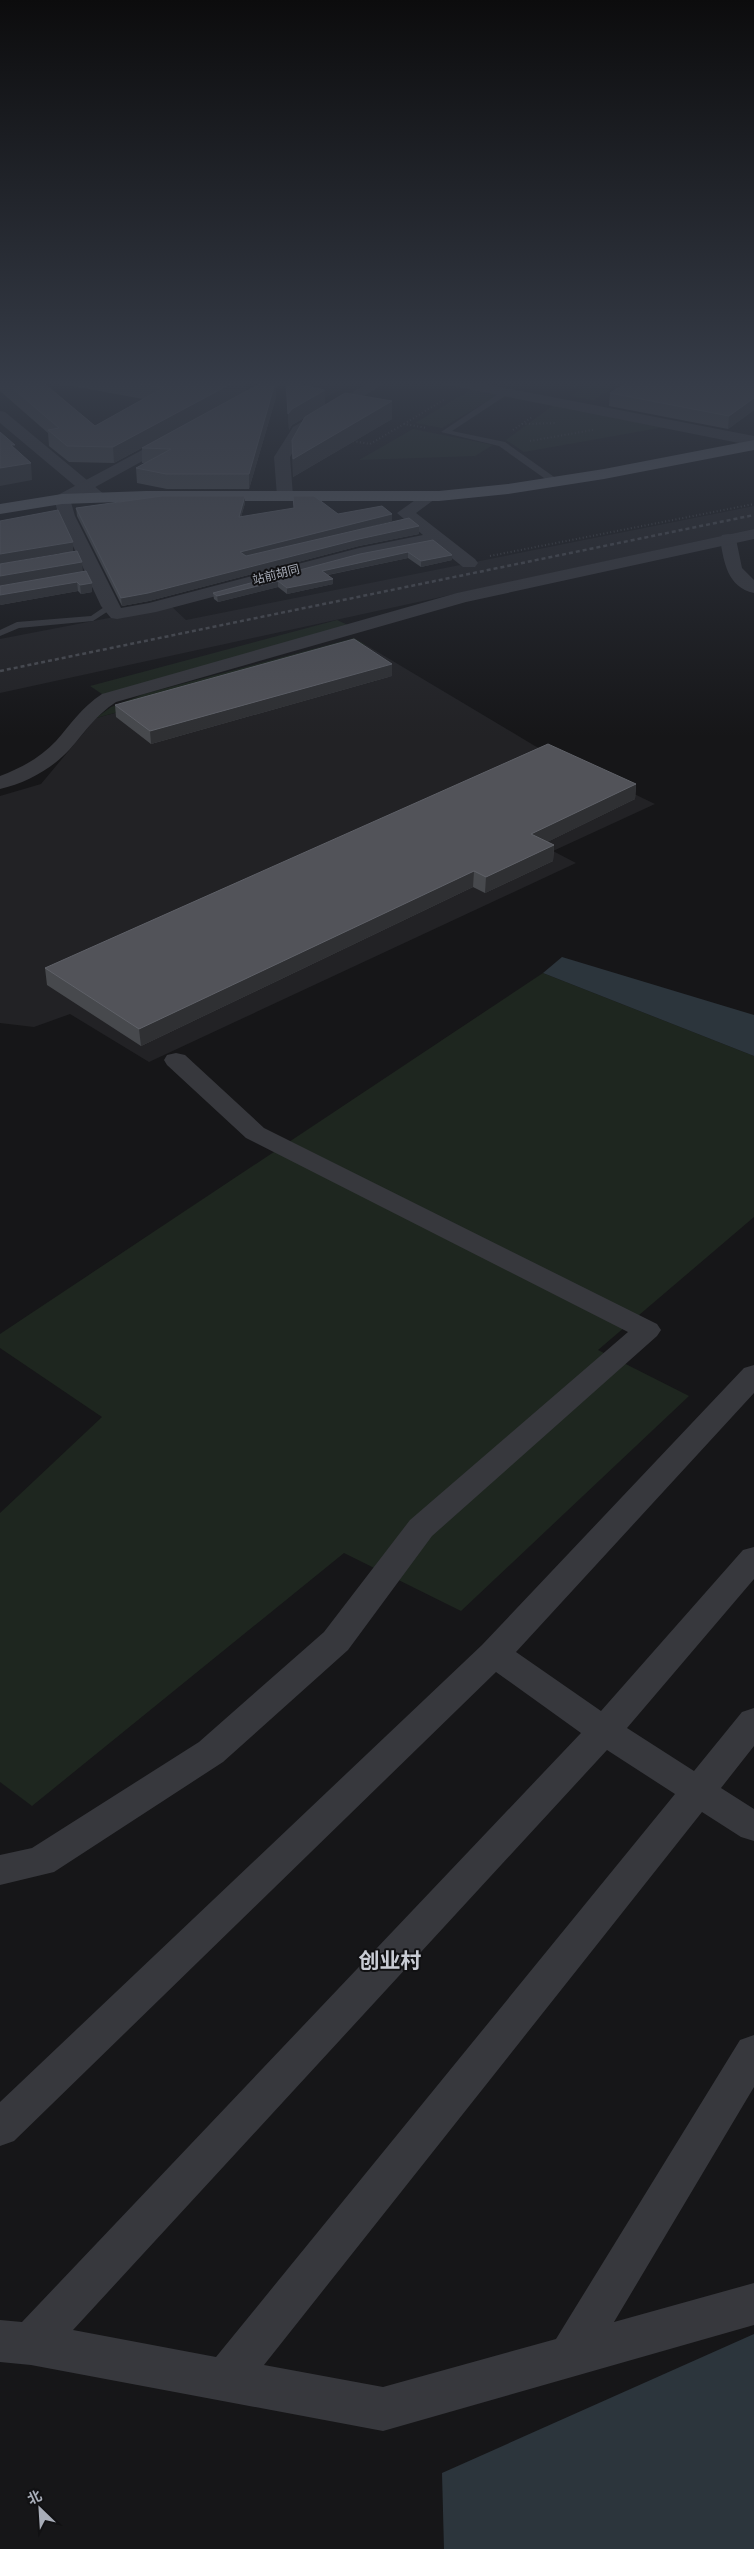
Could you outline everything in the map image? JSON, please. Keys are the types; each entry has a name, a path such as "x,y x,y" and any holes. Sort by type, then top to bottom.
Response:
{"highway":[{"path":"0,509 62,499"}],"street":[{"path":"62,499 82,555 114,610"},
{"path":"426,499 405,513 409,521 468,562"},
{"path":"0,783 26,774 55,753 93,707 109,698 463,597 754,534"},
{"name":"站前胡同","path":"114,610 150,608 359,553 435,538"},
{"path":"728,539 732,565 738,577 754,588"},
{"path":"0,1870 41,1861 212,1752 336,1641 422,1528 647,1330 255,1133 176,1060"},
{"path":"0,2128 494,1654 754,1375"},
{"path":"16,2343 604,1731 754,1558"},
{"path":"494,1654 604,1731 754,1827"},
{"path":"225,2380 754,1721"},
{"path":"570,2356 754,2052"},
{"path":"16,2343 383,2409 754,2304"}],"lane":[{"path":"0,633 17,625 93,618 114,610"}],"path":[{"path":"468,562 754,504"}],"shaded area":[{"path":"754,506 754,529 0,693 0,639 171,606 186,620"},
{"path":"337,620 350,626 105,696 90,686"},
{"path":"354,638 366,645 96,718 111,707 144,694"},
{"path":"366,645 535,746 655,804 553,851 576,863 149,1062 70,1014 34,1027 0,1023 0,796 41,784 96,718"},
{"path":"562,957 754,1015 754,1056 543,973"},
{"path":"543,973 754,1056 754,1217 598,1350 689,1396 461,1611 344,1553 32,1806 0,1782 0,1513 102,1417 0,1348 0,1334"},
{"path":"754,2334 754,2549 444,2549 442,2473"}],"building":[{"path":"141,499 244,499 239,517 294,508 293,499 318,499 338,514 382,506 392,514 240,552 246,556 409,518 419,526 121,598 76,508"},
{"path":"58,510 73,542 0,554 0,521"},
{"path":"433,540 452,555 421,561 408,552 322,571 333,579 287,588 278,581 217,596 213,593 360,554"},
{"path":"77,551 82,562 0,576 0,564"},
{"path":"86,571 92,583 80,585 77,582 0,595 0,586"},
{"path":"354,639 392,664 150,731 115,705"},
{"path":"548,744 636,784 531,834 554,845 486,877 474,871 139,1029 45,968"}],"railway":[{"path":"0,671 754,515"}],"district":[{"name":"创业村","path":"390,1960"}]}
